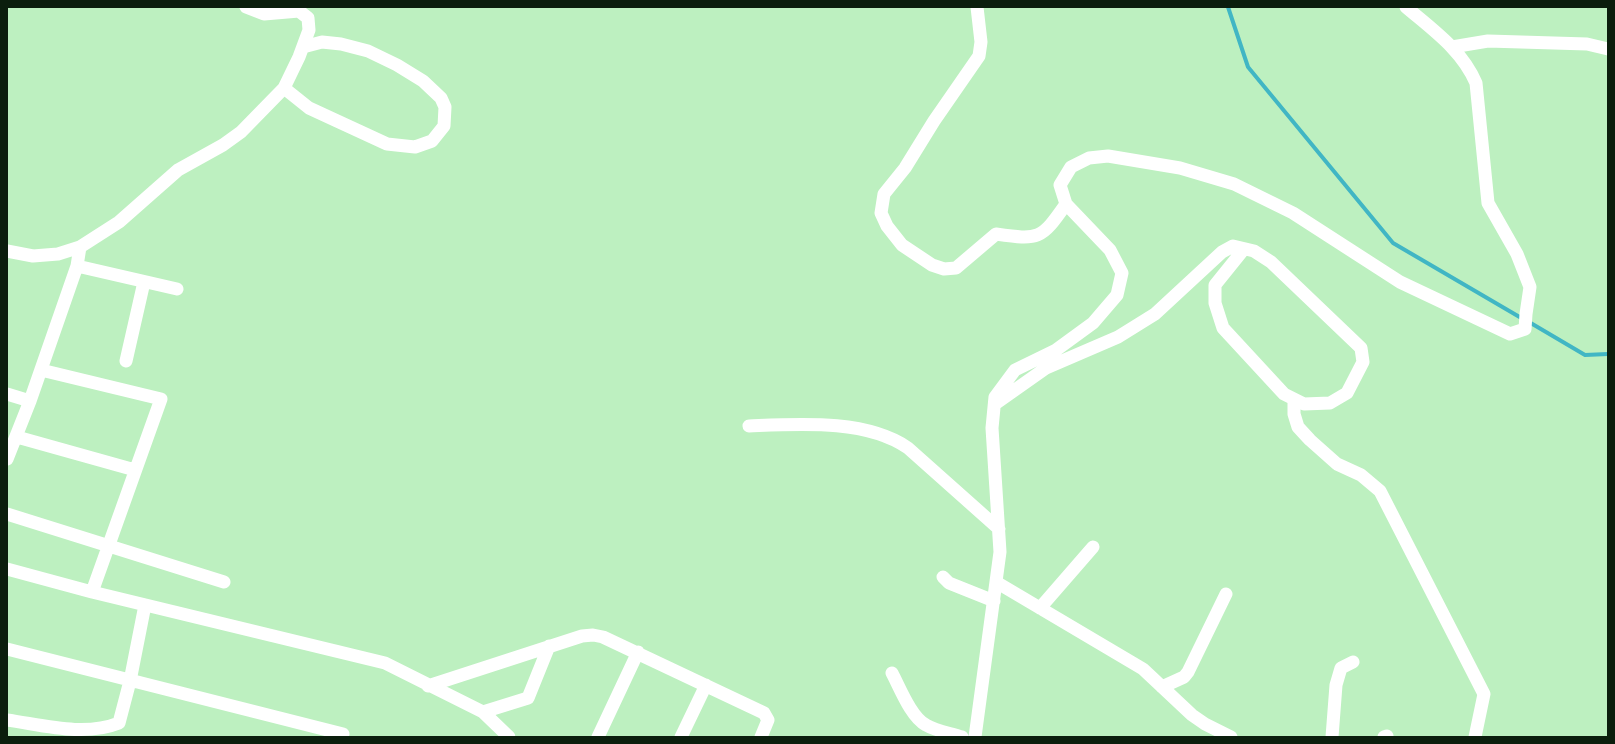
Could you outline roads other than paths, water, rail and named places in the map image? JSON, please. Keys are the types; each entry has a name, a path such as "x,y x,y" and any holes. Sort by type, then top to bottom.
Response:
{"street":[{"path":"7,251 33,256 58,254 80,247 119,222 178,170 223,145 241,132 284,88 303,47 309,30 308,18 299,11 264,14 246,7"},
{"path":"977,7 981,42 979,56 934,120 905,168 884,194 882,214 887,226 902,245 932,265 944,269 956,268 996,234 1025,238 1042,234 1053,223 1066,204"},
{"path":"976,737 1000,552 992,428 995,398 1015,370 1056,350 1093,323 1117,295 1122,273 1110,250 1066,204 1060,185 1071,167 1088,158 1108,156 1180,168 1234,184 1293,213 1400,282 1510,334 1525,329 1530,287 1517,254 1488,203 1476,83 1470,68 1452,47 1406,7"},
{"path":"1452,47 1488,41 1588,44 1608,49"},
{"path":"284,88 309,108 387,144 415,147 432,141 444,126 445,107 441,98 423,81 397,65 368,51 341,44 322,42 303,47"},
{"path":"995,404 1046,368 1118,337 1155,314 1222,252 1233,246 1254,251 1272,262 1361,348 1363,362 1347,393 1330,403 1304,404 1294,400 1284,394 1223,328 1215,303 1215,285 1244,249"},
{"path":"7,459 17,437 77,266 80,247"},
{"path":"77,266 178,289"},
{"path":"126,361 144,282"},
{"path":"41,370 161,399 92,592"},
{"path":"7,394 30,401"},
{"path":"1294,400 1294,414 1298,427 1310,440 1337,464 1361,475 1380,491 1484,694 1475,737"},
{"path":"749,426 812,423 874,432 893,438 908,448 999,528"},
{"path":"17,437 135,470"},
{"path":"7,514 224,582"},
{"path":"1040,608 1093,547"},
{"path":"7,569 92,592 385,664 483,712 509,737"},
{"path":"943,577 954,585 994,601"},
{"path":"996,582 1143,669 1192,715 1205,724 1231,737"},
{"path":"1162,687 1184,677 1188,672 1226,594"},
{"path":"7,720 75,730 106,728 118,723 130,681 145,605"},
{"path":"428,686 549,646 582,636 594,635 603,637 638,652 764,713 768,720 761,737"},
{"path":"483,712 528,698 549,646"},
{"path":"7,649 342,734"},
{"path":"598,737 638,652"},
{"path":"1332,737 1337,678 1341,668 1353,662"},
{"path":"892,673 907,702 921,722 927,726 962,737"},
{"path":"681,737 706,685"}],"waterway":[{"path":"1228,7 1248,67 1393,243 1523,319"},
{"path":"1529,322 1585,355 1608,354"}]}
